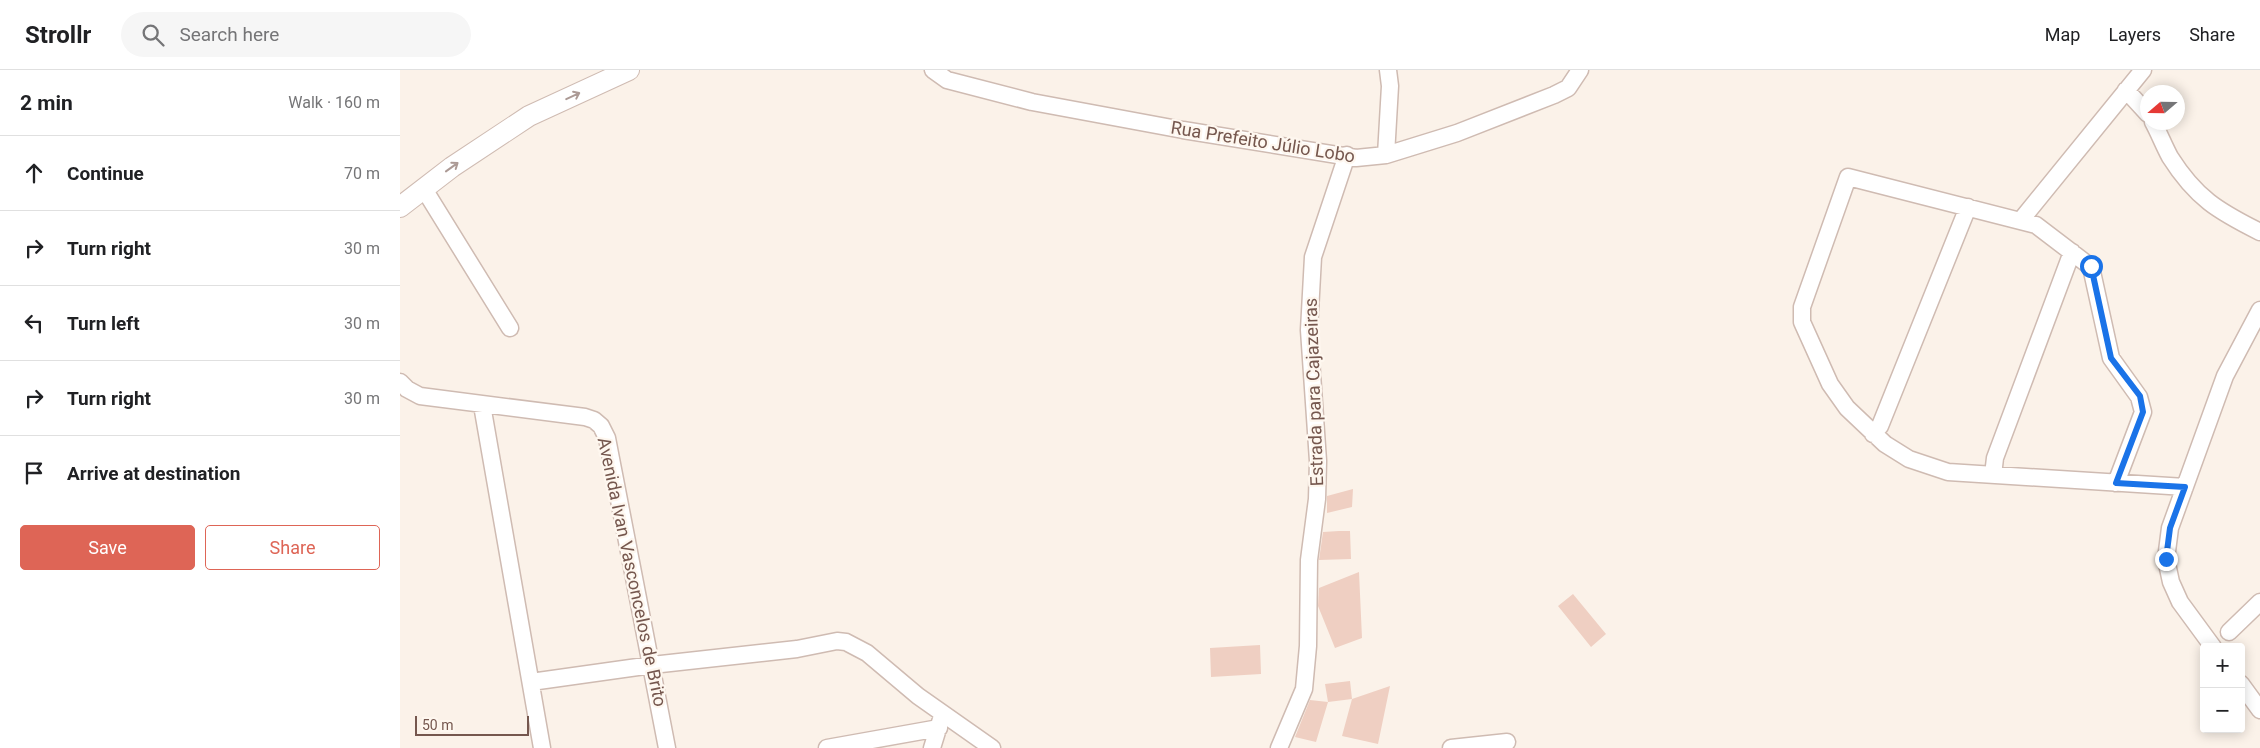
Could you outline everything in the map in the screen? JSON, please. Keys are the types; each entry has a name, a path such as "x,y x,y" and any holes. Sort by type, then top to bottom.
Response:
{"street":[{"path":"400,208 452,167 529,116 629,70"},
{"name":"Rua Prefeito Júlio Lobo","path":"933,70 947,80 1032,102 1183,130 1347,155 1356,158 1386,155 1457,133 1554,95 1568,88 1580,70"},
{"path":"1386,155 1390,86 1388,70"},
{"path":"2021,220 2143,70"},
{"path":"2126,90 2140,105"},
{"path":"2157,130 2170,156 2191,186 2201,196 2235,220 2260,232"},
{"name":"Estrada para Cajazeiras","path":"1279,748 1304,689 1308,646 1309,560 1317,499 1318,461 1309,330 1314,257 1347,155"},
{"path":"2116,483 2143,412 2140,396 2111,358 2091,266 2036,225 1848,177 1802,307 1802,322 1830,384 1847,408 1873,434 1896,452 1922,465 1948,472 1993,474 2116,483 2185,487"},
{"path":"424,189 510,328"},
{"path":"1873,434 1880,426 1968,207"},
{"path":"1993,474 1995,458 2072,252"},
{"path":"2210,643 2180,602 2171,582 2166,559 2170,528 2225,376 2260,310"},
{"name":"Avenida Ivan Vasconcelos de Brito","path":"400,382 407,389 420,396 585,417 594,420 601,426 607,438 667,748"},
{"path":"482,405 542,748"},
{"path":"2229,632 2260,602"},
{"path":"531,682 652,664 797,649 826,642 846,642 867,653 941,721 992,748"},
{"path":"2244,688 2260,710"},
{"path":"827,748 941,721"},
{"path":"932,748 941,721"},
{"path":"1451,748 1507,742"}],"building":[{"path":"1353,489 1352,507 1327,513 1327,496"},
{"path":"1350,531 1351,559 1319,560 1323,532"},
{"path":"1359,572 1362,638 1335,648 1318,606 1319,588"},
{"path":"1573,594 1606,634 1591,647 1558,606"},
{"path":"1260,645 1261,674 1211,677 1210,648"},
{"path":"1350,681 1352,699 1328,702 1325,684"},
{"path":"1390,686 1378,744 1342,736 1352,699"},
{"path":"1310,700 1328,702 1316,742 1295,737"}],"route":[{"path":"2091,266 2111,358 2140,396 2143,412 2116,483 2185,487 2170,528 2166,559"}]}
